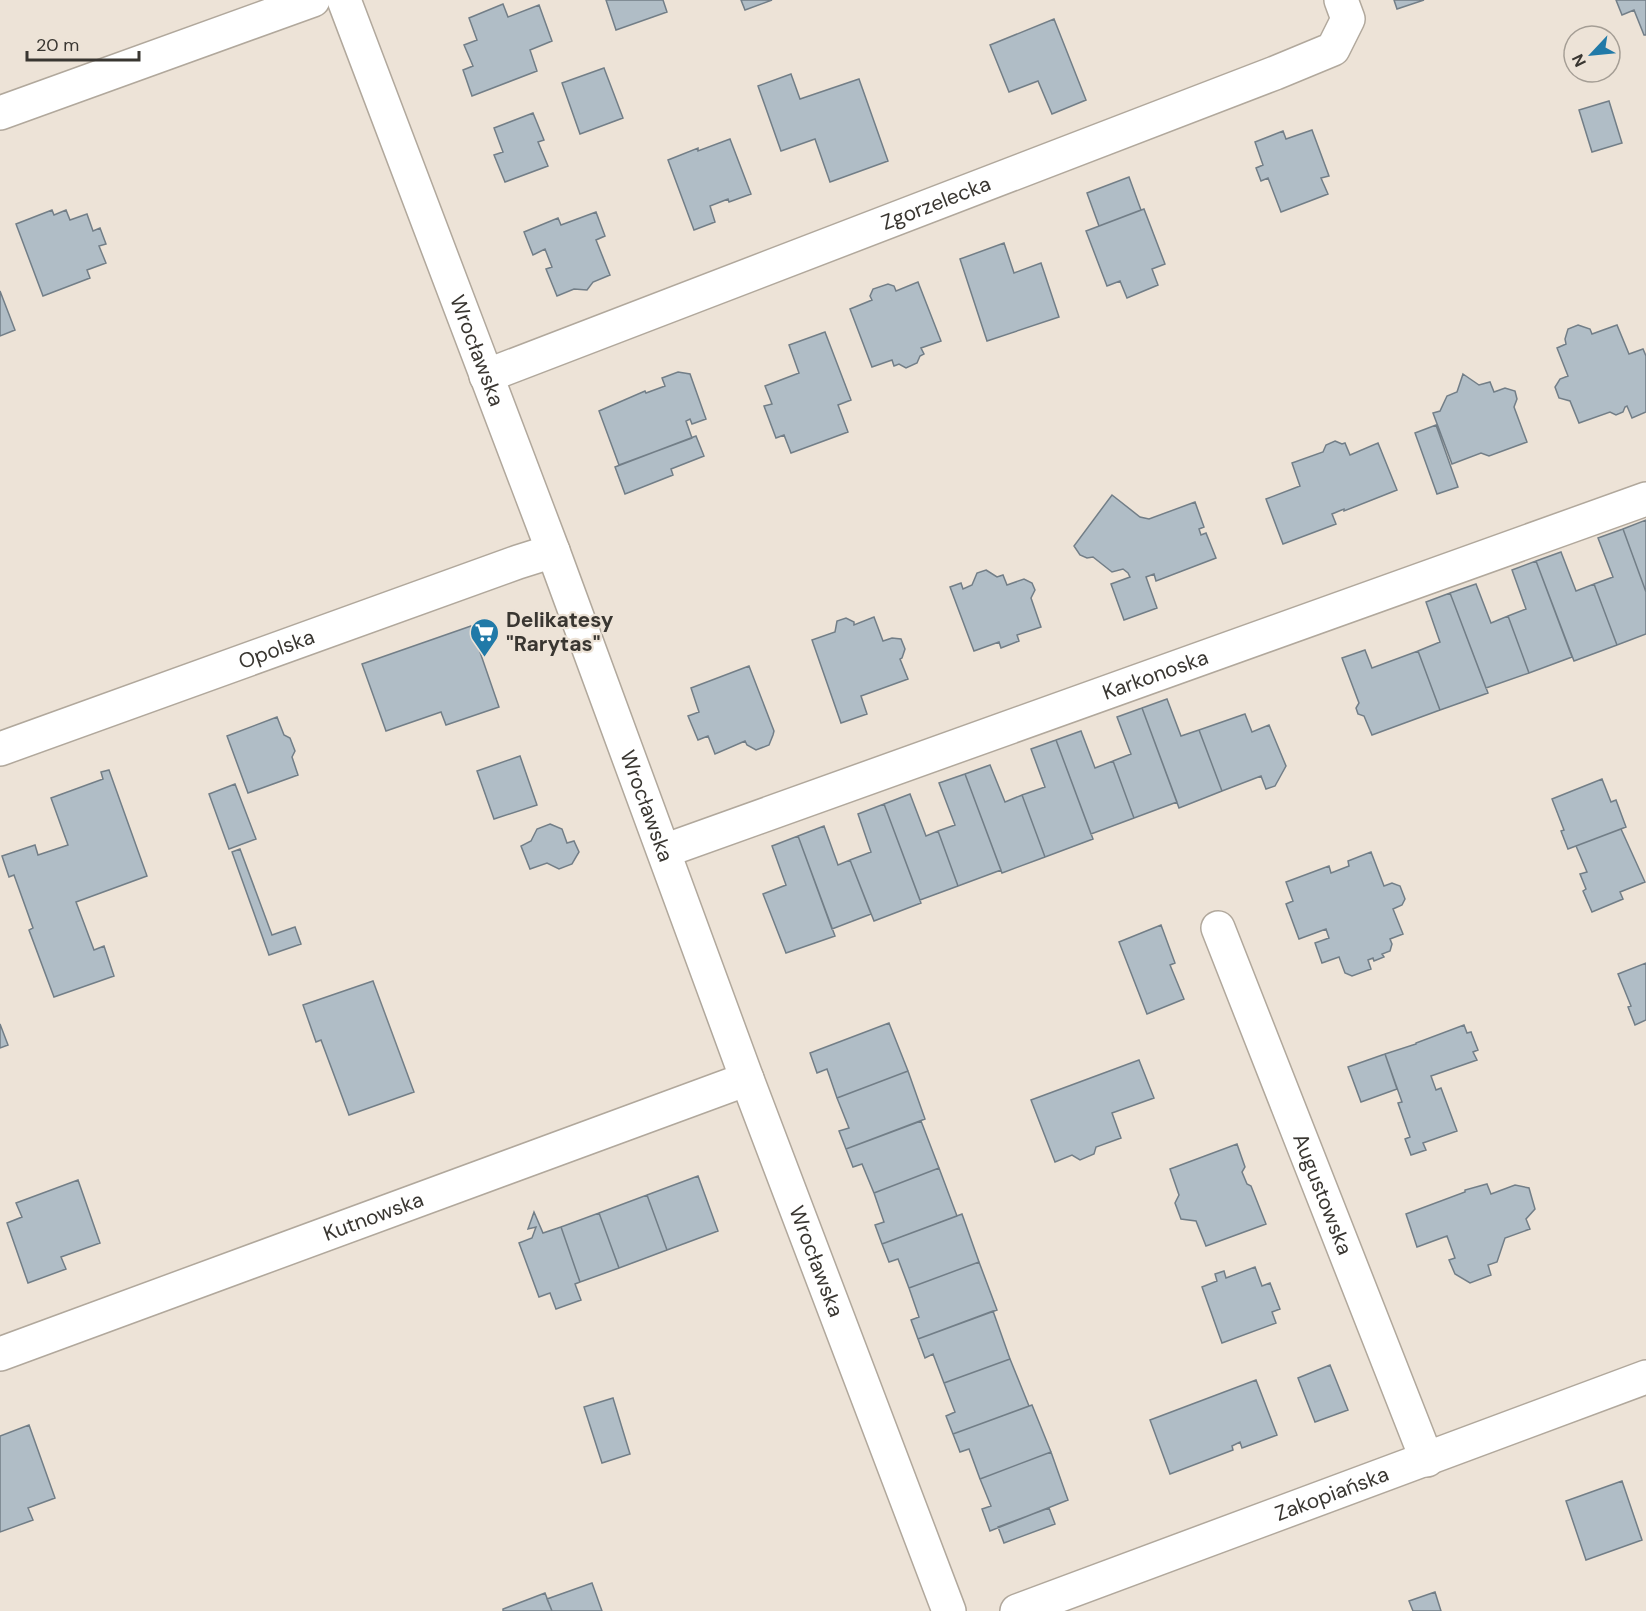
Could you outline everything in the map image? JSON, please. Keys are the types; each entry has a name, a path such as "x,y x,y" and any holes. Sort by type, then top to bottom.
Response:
{"street":[{"path":"0,113 313,0"},
{"name":"Wrocławska","path":"344,0 554,551 747,1079 950,1611"},
{"name":"Zgorzelecka","path":"486,376 1333,49 1348,19 1341,0"},
{"name":"Karkonoska","path":"664,851 1646,498"},
{"name":"Opolska","path":"0,749 554,551"},
{"name":"Augustowska","path":"1218,928 1426,1460"},
{"name":"Kutnowska","path":"0,1354 747,1079"},
{"name":"Zakopiańska","path":"1017,1611 1646,1377"}],"building":[{"path":"606,0 663,0 667,12 616,30"},
{"path":"741,0 772,0 745,10"},
{"path":"1394,0 1424,0 1397,9"},
{"path":"1616,0 1646,0 1646,35 1644,35 1634,10 1622,15"},
{"path":"503,4 508,17 539,5 552,41 530,50 537,71 472,96 463,70 473,66 464,45 477,40 469,18"},
{"path":"1054,19 1086,100 1052,114 1038,81 1009,92 990,45"},
{"path":"604,68 623,118 580,134 562,83"},
{"path":"791,74 800,99 859,79 888,161 830,182 815,139 781,151 758,86"},
{"path":"1609,101 1622,143 1592,152 1579,110"},
{"path":"533,113 544,140 538,142 548,166 505,182 494,155 503,152 494,128"},
{"path":"1312,130 1329,176 1321,178 1328,194 1281,212 1268,178 1261,181 1256,168 1263,165 1255,142 1283,131 1286,139"},
{"path":"730,139 751,194 710,206 715,222 694,230 668,160"},
{"path":"1129,177 1141,210 1099,226 1087,193"},
{"path":"1144,209 1165,264 1152,269 1158,285 1127,298 1120,281 1107,286 1086,231"},
{"path":"52,210 54,215 66,210 70,220 87,214 93,231 100,228 106,244 99,246 106,263 87,270 90,278 43,296 16,224"},
{"path":"596,212 605,236 596,240 610,275 593,282 587,290 574,289 557,296 546,269 552,267 545,249 533,255 524,232 558,218 561,225"},
{"path":"1004,243 1014,273 1041,263 1059,317 987,341 960,259"},
{"path":"918,282 941,341 921,348 924,354 920,356 917,363 906,368 899,364 894,366 892,360 872,367 850,309 872,300 870,296 873,289 888,284 894,286 896,291"},
{"path":"0,291 15,330 0,336"},
{"path":"1578,325 1590,329 1592,334 1617,325 1629,354 1643,349 1646,356 1646,412 1632,418 1627,406 1623,412 1616,415 1610,412 1579,423 1570,401 1559,398 1555,387 1560,379 1568,376 1557,348 1566,344 1568,329"},
{"path":"825,332 851,400 838,405 848,432 791,453 784,435 776,438 764,406 772,404 765,386 799,373 789,345"},
{"path":"678,372 690,374 706,419 692,424 690,419 686,421 692,438 619,465 599,411 645,391 646,393 665,386 662,378"},
{"path":"1463,374 1479,385 1490,382 1494,392 1505,388 1515,391 1517,399 1514,407 1527,442 1489,456 1481,453 1452,464 1433,413 1440,411 1447,396 1457,392"},
{"path":"1436,425 1458,487 1437,494 1415,433"},
{"path":"696,436 704,456 671,469 673,475 625,494 615,467"},
{"path":"1335,441 1345,443 1350,455 1378,443 1397,490 1332,514 1336,524 1283,544 1266,499 1300,486 1292,463 1323,452 1326,445"},
{"path":"1112,495 1140,517 1149,519 1195,502 1204,527 1199,529 1201,535 1206,533 1216,558 1156,581 1154,574 1146,577 1157,608 1124,620 1111,584 1130,577 1128,573 1123,569 1112,572 1093,557 1087,558 1080,555 1074,546"},
{"path":"1646,520 1646,592 1623,529"},
{"path":"1623,529 1646,592 1646,634 1617,645 1594,584 1613,577 1598,538"},
{"path":"1561,552 1576,591 1594,584 1617,645 1574,661 1536,561"},
{"path":"1536,561 1572,657 1529,673 1508,616 1526,609 1512,570"},
{"path":"986,570 997,577 1003,575 1007,585 1024,579 1032,583 1035,590 1031,598 1041,627 1017,635 1019,641 1001,648 999,642 974,651 950,587 961,583 963,589 972,585 977,573"},
{"path":"1476,584 1491,623 1508,616 1529,673 1486,688 1450,593"},
{"path":"1450,593 1488,693 1440,710 1418,651 1440,642 1426,602"},
{"path":"874,617 883,641 892,638 901,639 905,649 900,659 908,679 861,696 867,714 841,723 812,640 835,632 837,621 846,618 854,622 854,625"},
{"path":"471,626 499,707 446,725 441,712 386,731 362,664"},
{"path":"1365,650 1372,668 1418,651 1440,710 1372,735 1364,716 1358,714 1356,708 1359,703 1342,658"},
{"path":"749,666 774,731 773,735 769,745 756,750 747,745 745,741 715,754 708,736 698,740 688,716 699,712 691,688"},
{"path":"1167,699 1181,736 1199,730 1222,791 1179,808 1142,708"},
{"path":"1142,708 1177,802 1134,818 1113,761 1131,754 1117,717"},
{"path":"1245,714 1252,732 1269,725 1286,766 1275,786 1266,789 1261,776 1222,791 1199,730"},
{"path":"277,717 284,735 290,738 295,751 292,757 298,775 248,793 227,736"},
{"path":"1081,731 1095,768 1113,761 1134,818 1091,834 1056,740"},
{"path":"1056,740 1093,839 1045,857 1022,795 1045,787 1031,749"},
{"path":"520,756 537,805 494,819 477,771"},
{"path":"990,765 1005,802 1022,795 1045,857 1002,873 965,774"},
{"path":"109,770 147,876 76,902 94,950 104,946 114,976 54,997 29,930 33,928 14,875 9,877 2,856 35,845 38,855 68,845 51,798 103,779 101,772"},
{"path":"965,774 1001,870 958,886 938,831 955,825 939,783"},
{"path":"1602,779 1611,802 1616,800 1626,827 1568,849 1561,831 1564,830 1552,799"},
{"path":"235,784 256,839 229,849 209,794"},
{"path":"910,794 926,836 938,831 958,886 920,900 884,804"},
{"path":"884,804 921,903 874,921 850,860 871,852 858,814"},
{"path":"550,824 562,829 567,843 574,841 579,852 572,864 559,869 547,863 530,869 521,846 531,841 537,829"},
{"path":"824,826 838,865 850,860 871,914 832,929 798,836"},
{"path":"1621,829 1645,882 1620,892 1623,899 1592,912 1583,891 1586,889 1580,874 1587,872 1576,846"},
{"path":"798,836 835,936 786,953 763,894 786,885 772,846"},
{"path":"240,849 272,935 295,927 301,944 269,955 232,852"},
{"path":"1371,852 1384,886 1392,883 1400,886 1405,899 1402,905 1393,909 1403,934 1390,939 1392,944 1390,951 1382,954 1384,957 1374,961 1373,958 1368,960 1371,969 1352,976 1345,973 1339,957 1322,963 1315,943 1329,938 1326,929 1299,939 1286,904 1293,901 1286,882 1329,866 1331,873 1349,866 1348,861"},
{"path":"1161,925 1175,963 1170,965 1184,999 1147,1014 1119,942"},
{"path":"1646,963 1646,1020 1635,1025 1628,1007 1631,1006 1618,974"},
{"path":"373,981 414,1092 349,1115 321,1040 316,1042 303,1005"},
{"path":"889,1023 908,1071 837,1098 827,1069 817,1073 810,1053"},
{"path":"0,1024 8,1045 0,1048"},
{"path":"1464,1025 1467,1033 1471,1032 1478,1050 1473,1052 1477,1060 1431,1076 1436,1090 1441,1088 1457,1131 1423,1143 1426,1150 1411,1155 1405,1139 1410,1137 1398,1103 1402,1102 1385,1054"},
{"path":"1385,1054 1397,1089 1361,1102 1348,1067"},
{"path":"1139,1060 1154,1098 1112,1113 1121,1138 1096,1147 1094,1154 1080,1160 1072,1155 1055,1162 1031,1100"},
{"path":"908,1071 925,1119 846,1149 839,1131 849,1128 837,1098"},
{"path":"921,1121 939,1168 874,1193 862,1164 853,1167 846,1149"},
{"path":"1237,1144 1245,1167 1242,1172 1247,1184 1251,1186 1266,1224 1206,1246 1196,1221 1181,1219 1175,1203 1179,1195 1170,1169"},
{"path":"939,1168 957,1216 882,1244 875,1225 884,1222 874,1193"},
{"path":"698,1176 718,1231 667,1250 647,1195"},
{"path":"78,1180 100,1243 61,1257 66,1269 28,1283 7,1223 22,1217 16,1203"},
{"path":"1487,1184 1491,1194 1515,1185 1529,1188 1535,1209 1526,1219 1530,1229 1505,1238 1497,1262 1488,1265 1491,1275 1470,1283 1455,1274 1449,1260 1455,1258 1447,1236 1417,1247 1406,1214 1465,1192 1465,1190"},
{"path":"647,1195 667,1250 619,1268 599,1213"},
{"path":"534,1212 543,1233 561,1227 580,1282 575,1284 581,1300 556,1309 550,1293 539,1297 519,1243 532,1238 536,1227 528,1229"},
{"path":"599,1213 619,1268 580,1282 561,1227"},
{"path":"962,1214 979,1262 909,1288 898,1259 889,1262 882,1244"},
{"path":"979,1262 997,1310 918,1339 911,1320 919,1317 909,1288"},
{"path":"1255,1267 1262,1286 1270,1283 1280,1309 1272,1312 1276,1323 1222,1343 1202,1287 1217,1281 1215,1274 1224,1271 1226,1278"},
{"path":"993,1311 1010,1359 944,1383 933,1354 925,1358 918,1339"},
{"path":"1010,1359 1029,1406 953,1434 946,1416 955,1412 944,1383"},
{"path":"1330,1365 1348,1410 1315,1422 1298,1378"},
{"path":"1256,1380 1277,1435 1242,1448 1240,1442 1232,1446 1233,1450 1170,1474 1150,1420"},
{"path":"613,1398 630,1454 602,1463 584,1407"},
{"path":"1032,1405 1051,1452 980,1479 969,1449 960,1452 953,1434"},
{"path":"29,1425 55,1498 28,1508 33,1520 0,1532 0,1436"},
{"path":"1051,1452 1068,1500 990,1531 982,1509 991,1506 980,1479"},
{"path":"1622,1481 1642,1540 1586,1560 1566,1501"},
{"path":"1049,1508 1055,1524 1004,1543 998,1527"},
{"path":"592,1583 602,1611 552,1611 547,1599"},
{"path":"1435,1592 1441,1611 1413,1611 1409,1601"},
{"path":"545,1593 552,1611 503,1611 503,1609"}],"place":[{"name":"Delikatesy \"Rarytas\"","path":"485,658"}]}
